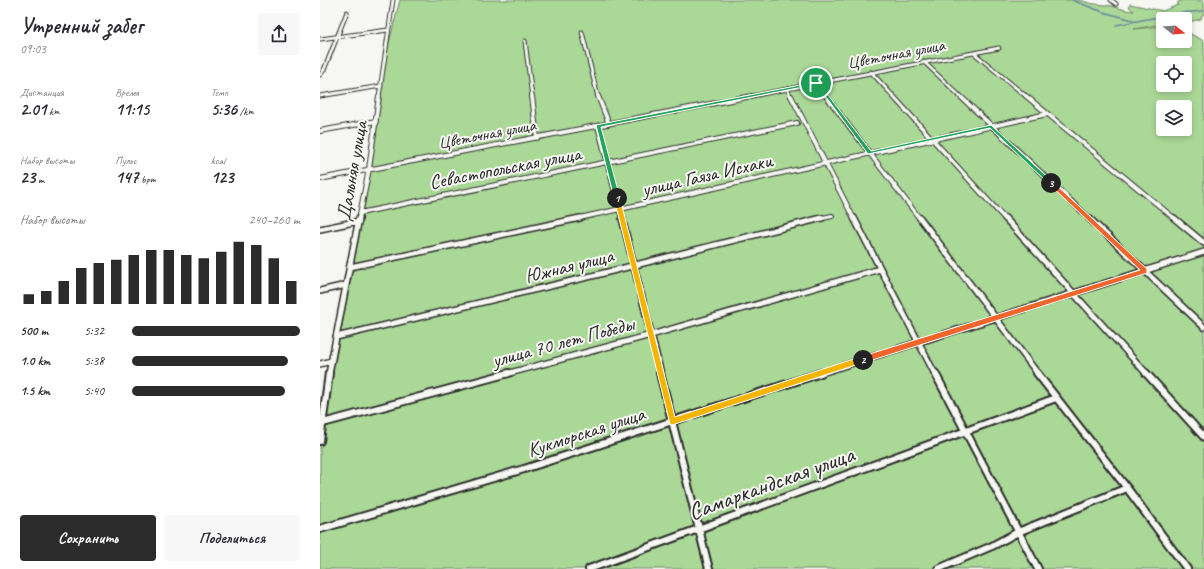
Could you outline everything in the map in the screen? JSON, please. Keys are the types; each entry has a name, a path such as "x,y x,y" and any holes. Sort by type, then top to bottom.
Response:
{"street":[{"name":"Дальняя улица","path":"320,441 331,361 369,169 393,0"},
{"path":"1111,0 1116,4"},
{"path":"320,75 324,70 347,12"},
{"path":"320,39 388,30"},
{"path":"582,32 599,102 609,124"},
{"path":"525,40 536,138"},
{"name":"Цветочная улица","path":"369,169 999,48"},
{"path":"974,53 1204,243"},
{"path":"924,62 1204,327"},
{"path":"871,72 1204,437"},
{"path":"816,83 1056,398 1127,488 1187,569"},
{"path":"320,96 381,86"},
{"path":"787,89 1038,569"},
{"name":"улица Гаяза Исхаки","path":"350,267 620,210 1047,114"},
{"path":"320,131 376,121"},
{"name":"Севастопольская улица","path":"360,212 608,163 797,123"},
{"path":"598,126 652,335 709,569"},
{"path":"320,179 369,169"},
{"name":"Южная улица","path":"336,337 634,266 832,216"},
{"path":"320,229 359,222"},
{"name":"Кукморская улица","path":"320,529 524,469 918,342 1204,252"},
{"name":"улица 70 лет Победы","path":"323,424 652,335 880,269"},
{"path":"320,291 346,285"},
{"path":"320,364 331,361"},
{"name":"Самаркандская улица","path":"589,569 699,530 1056,398"},
{"path":"938,569 992,546 1018,532 1127,488"}],"green space":[{"path":"400,0 1081,0 1092,4 1112,6 1134,11 1129,7 1130,4 1163,11 1178,5 1178,2 1183,0 1204,1 1204,14 1202,15 1201,19 1192,21 1192,12 1156,12 1156,25 1134,29 1156,27 1156,48 1192,48 1192,35 1204,41 1204,569 320,569 320,442 365,204 385,58"}],"waterway":[{"path":"1072,0 1103,12 1133,20"},
{"path":"1116,25 1179,13 1204,11"}],"route":[{"path":"816,83 870,153 991,126 1145,271 672,421 652,335 598,126 816,83"}]}
